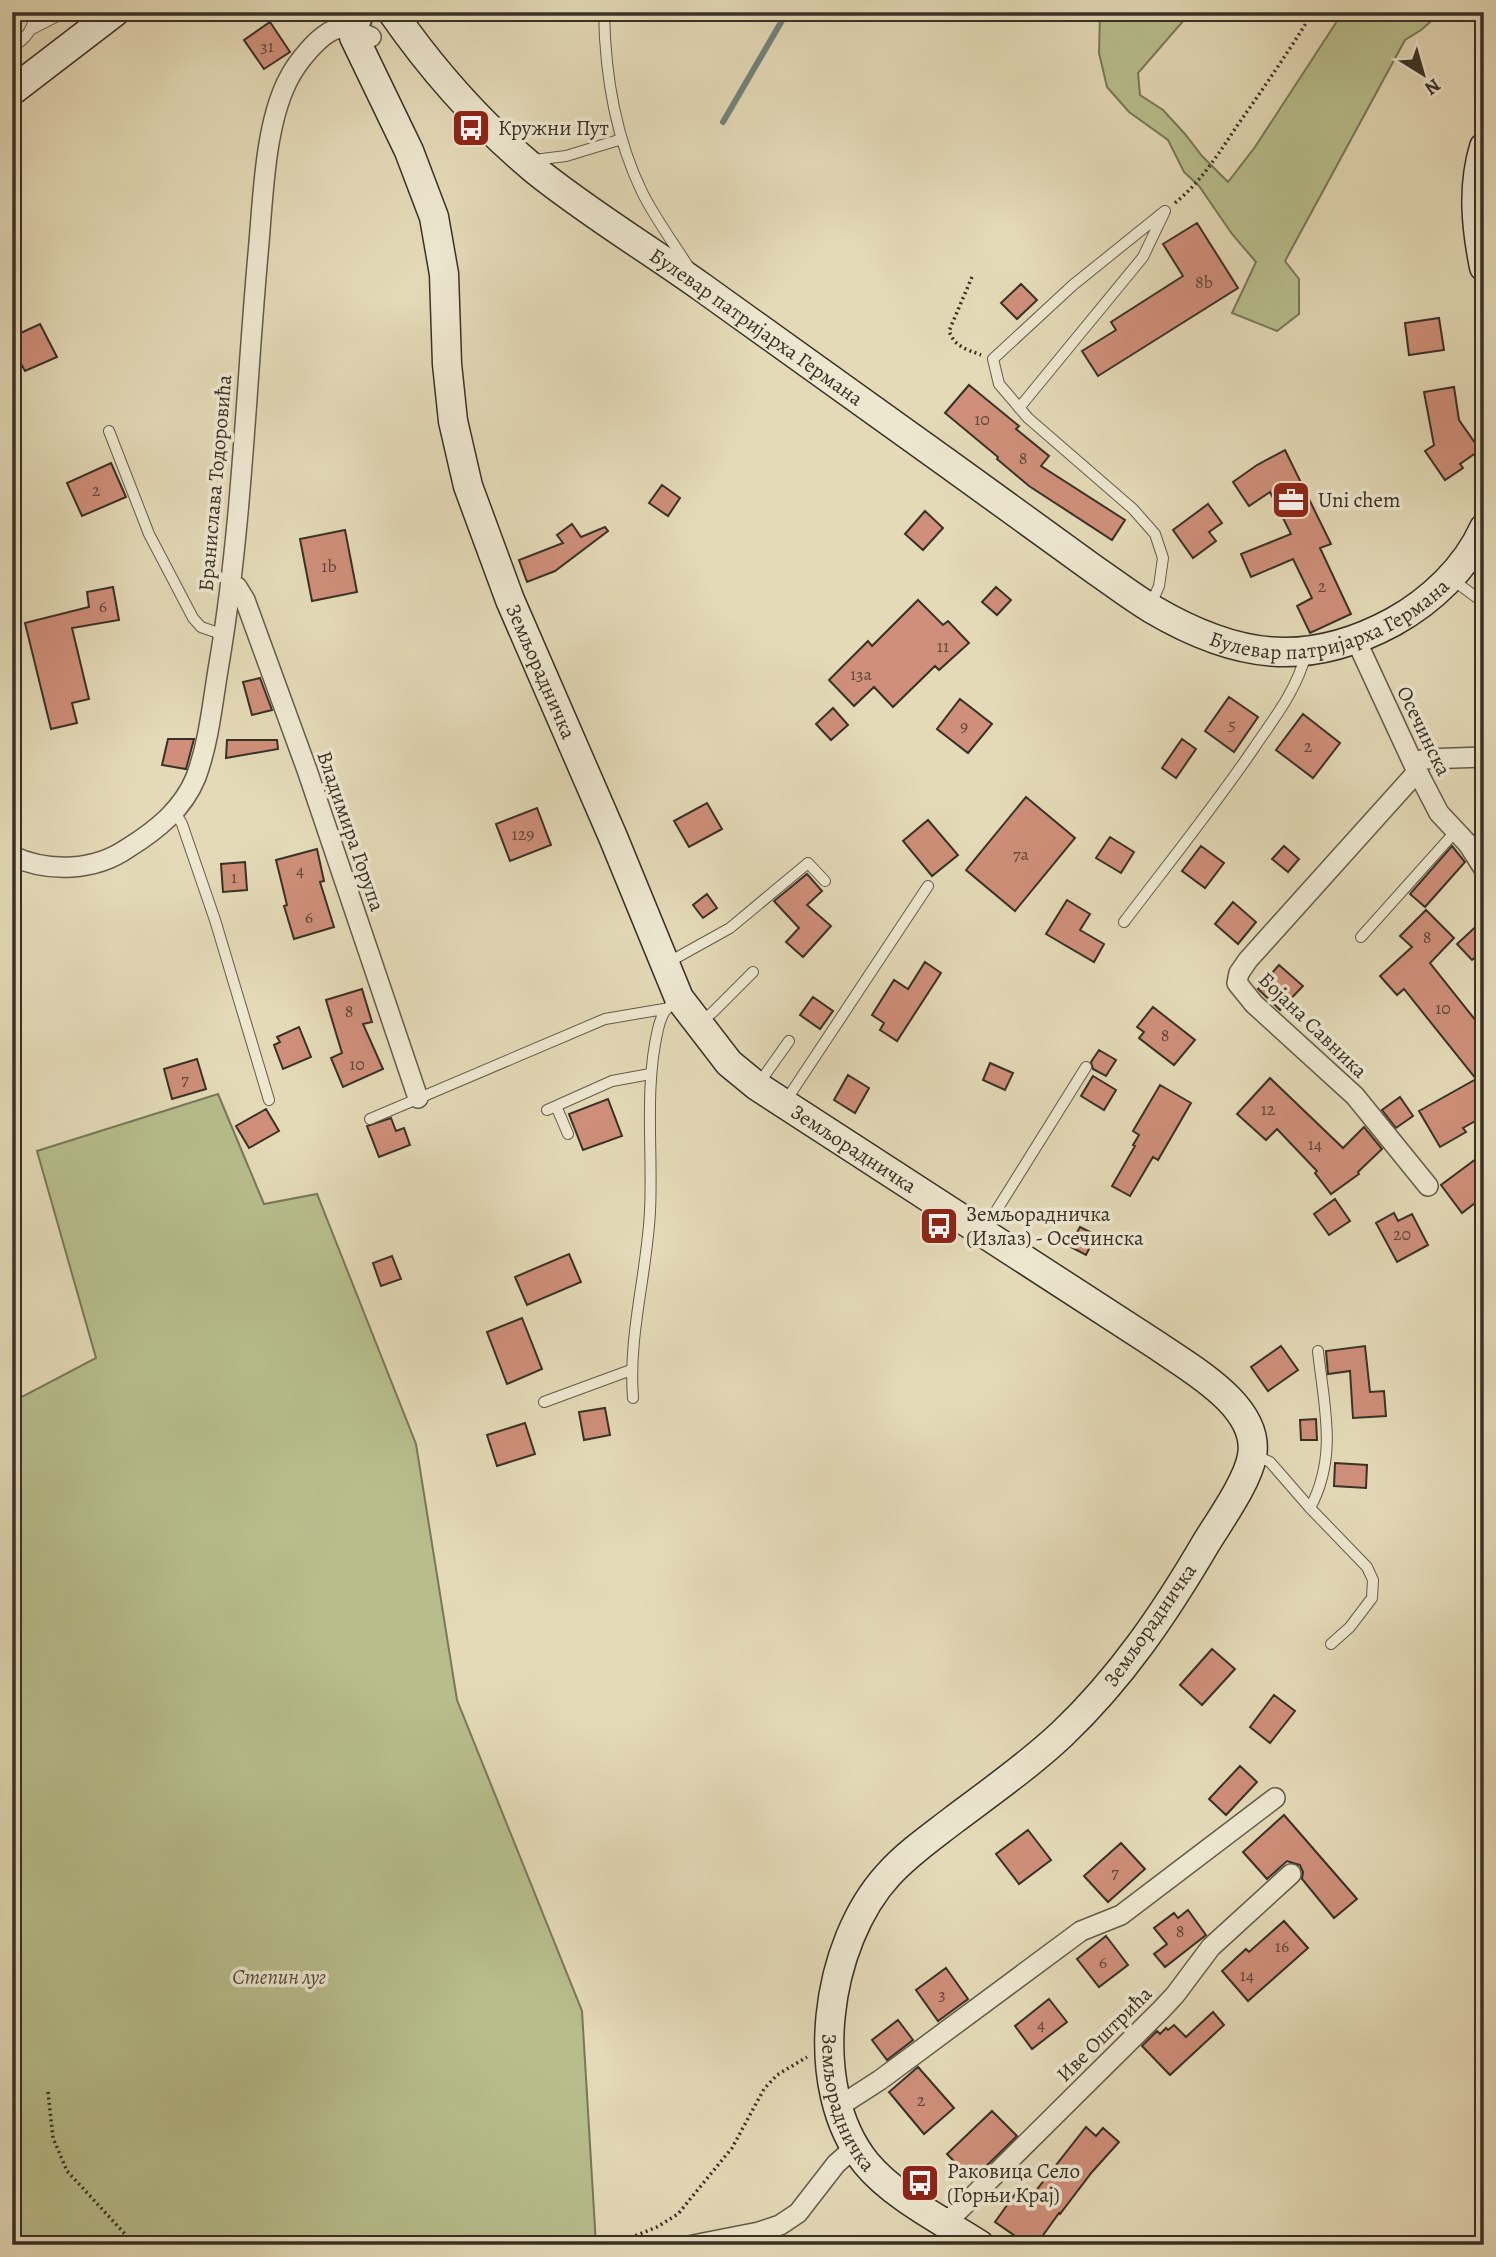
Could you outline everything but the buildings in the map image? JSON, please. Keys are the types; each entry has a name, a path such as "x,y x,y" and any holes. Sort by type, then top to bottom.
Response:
{"street":[{"path":"12,91 115,12"},
{"path":"362,34 394,15"},
{"name":"Булевар патријарха Германа","path":"394,15 421,54 465,105 550,181 1150,608 1191,630 1237,646 1276,652 1307,652 1333,648 1356,640 1405,615 1431,596 1450,577 1484,528"},
{"name":"Бранислава Тодоровића","path":"12,856 32,863 58,867 104,861 139,841 175,812 187,795 201,761 231,585 248,359 271,138 281,95 300,62 332,31 341,28 362,34"},
{"name":"Земљорадничка","path":"362,34 434,217 444,274 450,402 468,486 510,600 613,836 665,964 672,1004 698,1024 729,1063 757,1086 1158,1346 1224,1394 1247,1425 1253,1454 1249,1468 1186,1578 1133,1656 1061,1735 914,1850 879,1885 853,1930 839,1967 832,1999 830,2043 838,2106 846,2130 868,2166 884,2181 980,2245"},
{"path":"1484,147 1478,167 1476,203 1484,267"},
{"name":"Владимира Горупа","path":"231,585 237,587 245,600 307,770 418,1098"},
{"name":"Осечинска","path":"1356,640 1415,768 1439,813 1468,844 1484,869"},
{"path":"1415,768 1425,759 1484,757"},
{"name":"Бојана Савника","path":"1415,768 1248,960 1239,973 1237,983 1254,1004 1355,1096 1428,1186"},
{"path":"838,2106 855,2098 880,2080 1081,1931 1114,1919 1132,1907 1275,1798"},
{"name":"Иве Оштрића","path":"946,2223 1161,2010 1211,1947 1291,1874"},
{"path":"693,2245 760,2232 780,2225 798,2213 836,2164 855,2147"}],"lane":[{"path":"31,29 36,12"},
{"path":"12,53 31,29 65,12"},
{"path":"604,12 610,98 622,139 642,191 663,230 701,286"},
{"path":"525,160 566,156 622,139"},
{"path":"1150,608 1158,586 1163,558 1154,534 1133,509 1036,426 1019,408 999,384 993,359 1073,285 1166,211"},
{"path":"1019,408 1143,257 1166,211"},
{"path":"109,431 149,534 193,618 201,627 223,635"},
{"path":"1450,577 1484,603"},
{"path":"1124,922 1233,778 1291,694 1300,678 1307,652"},
{"path":"175,812 182,824 215,920 268,1100"},
{"path":"1361,937 1455,832"},
{"path":"665,964 730,928 808,863 825,881"},
{"path":"785,1103 928,886"},
{"path":"698,1024 753,972"},
{"path":"370,1119 605,1019 672,1004"},
{"path":"633,1398 632,1342 647,1248 650,1210 650,1074 658,1029 672,1004"},
{"path":"757,1086 789,1041"},
{"path":"983,1232 1086,1067"},
{"path":"568,1134 551,1108 612,1081 650,1074"},
{"path":"1310,1508 1320,1490 1328,1455 1318,1351"},
{"path":"544,1402 631,1370"},
{"path":"1253,1454 1270,1462 1367,1567 1373,1580 1373,1598 1350,1627 1331,1644"}],"path":[{"path":"1166,211 1194,186 1214,159 1290,51 1313,12"},
{"path":"972,277 949,331 952,341 959,347 993,359"},
{"path":"582,2245 592,2240 632,2237 657,2227 678,2214 732,2148 764,2089 776,2075 830,2043"},
{"path":"48,2092 53,2138 67,2171 125,2234 127,2245"}],"green space":[{"path":"1100,12 1191,12 1138,73 1140,95 1163,110 1228,182 1255,147 1343,12 1442,12 1405,40 1285,261 1299,279 1299,314 1277,331 1232,313 1256,262 1232,234 1199,186 1184,172 1168,140 1129,112 1107,87 1099,53"},
{"name":"Степин луг","path":"218,1094 264,1204 317,1194 416,1444 457,1700 582,2011 596,2245 12,2245 12,1402 96,1358 37,1151"}],"waterway":[{"path":"723,122 787,12"}],"place":[{"name":"Кружни Пут","path":"471,128"},
{"name":"Uni chem","path":"1291,500"},
{"name":"Земљорадничка (Излаз) - Осечинска","path":"939,1226"},
{"name":"Раковица Село (Горњи Крај)","path":"920,2183"}]}
